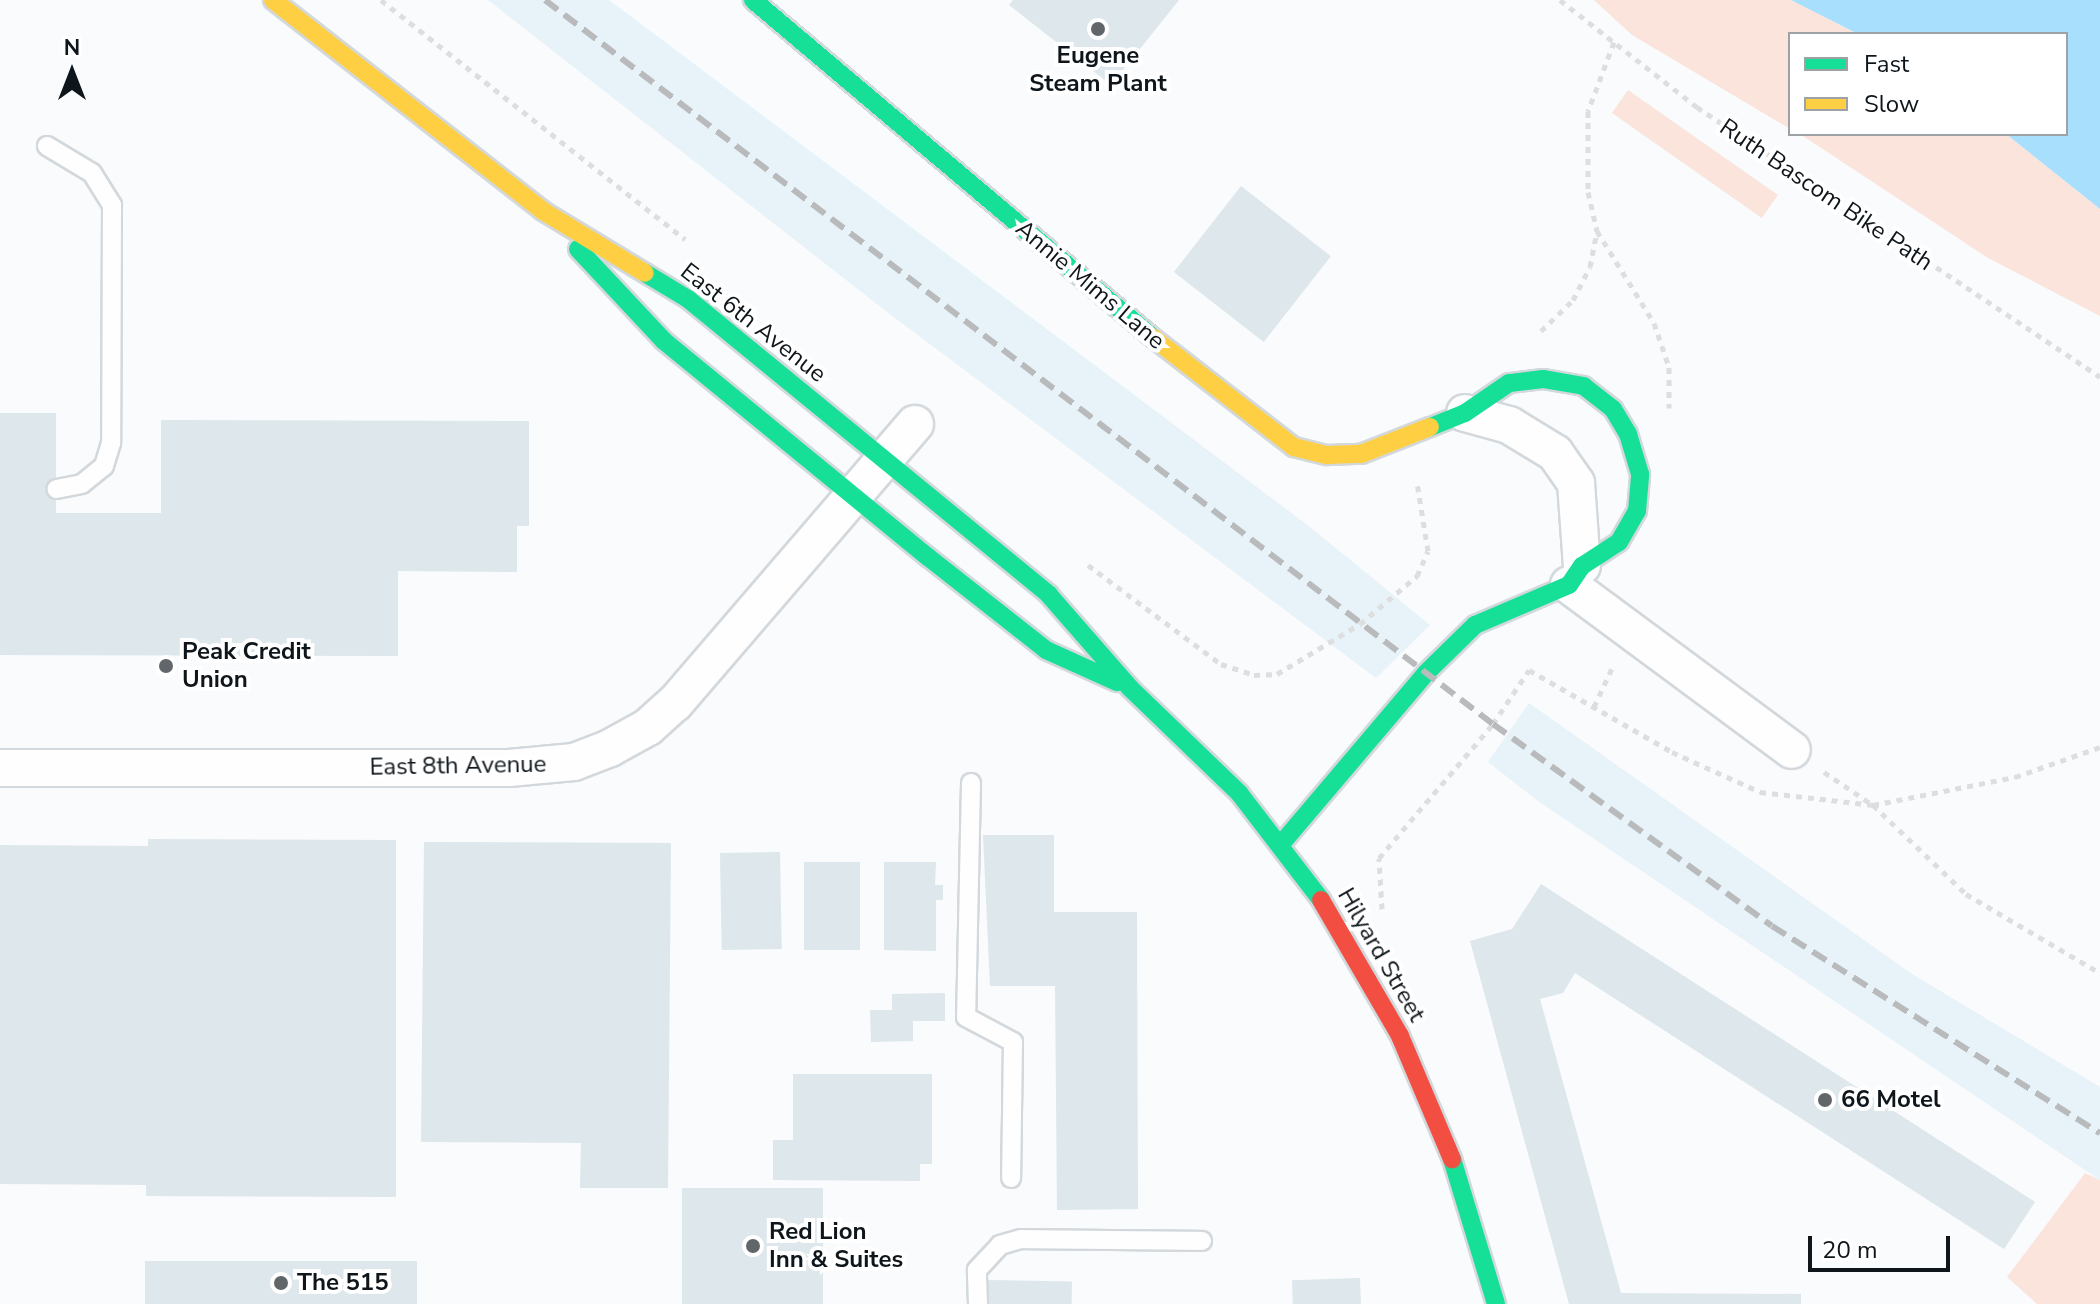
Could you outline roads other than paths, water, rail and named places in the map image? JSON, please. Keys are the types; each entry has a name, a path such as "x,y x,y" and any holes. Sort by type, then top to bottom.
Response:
{"main road":[{"name":"East 6th Avenue","path":"273,0 543,211 688,299 885,458"},
{"name":"Annie Mims Lane","path":"753,0 1048,251 1266,430 1294,447 1327,455 1361,454 1465,413 1509,383 1543,379 1584,386 1613,409 1628,434 1640,474 1637,511 1619,542 1576,576 1475,625 1426,673 1282,843"},
{"name":"East 6th Avenue","path":"543,211 664,341 855,495"},
{"name":"Hilyard Street","path":"885,458 1049,595 1130,688 1239,793 1282,843 1363,964 1406,1047 1462,1183 1496,1304"},
{"name":"Hilyard Street","path":"855,495 1046,650 1130,688"}],"street":[{"path":"1465,413 1509,425 1555,453 1576,483 1576,576 1792,750"},
{"name":"East 8th Avenue","path":"0,768 509,768 574,762 648,727 675,703 915,424"}],"lane":[{"path":"47,146 92,173 112,205 111,443 104,466 82,484 56,489"},
{"path":"971,783 966,1017 1013,1042 1011,1178"},
{"path":"978,1304 977,1270 1000,1245 1021,1239 1202,1241"}],"water":[{"path":"1791,0 2100,0 2100,209 2009,136 2068,136 2068,32 1854,32"}],"railway":[{"path":"545,0 1493,724 1772,926 2100,1133"}],"place":[{"name":"Eugene Steam Plant","path":"1098,29"},
{"name":"Peak Credit Union","path":"166,666"},
{"name":"66 Motel","path":"1825,1100"},
{"name":"Red Lion Inn & Suites","path":"753,1246"},
{"name":"The 515","path":"281,1283"}]}
